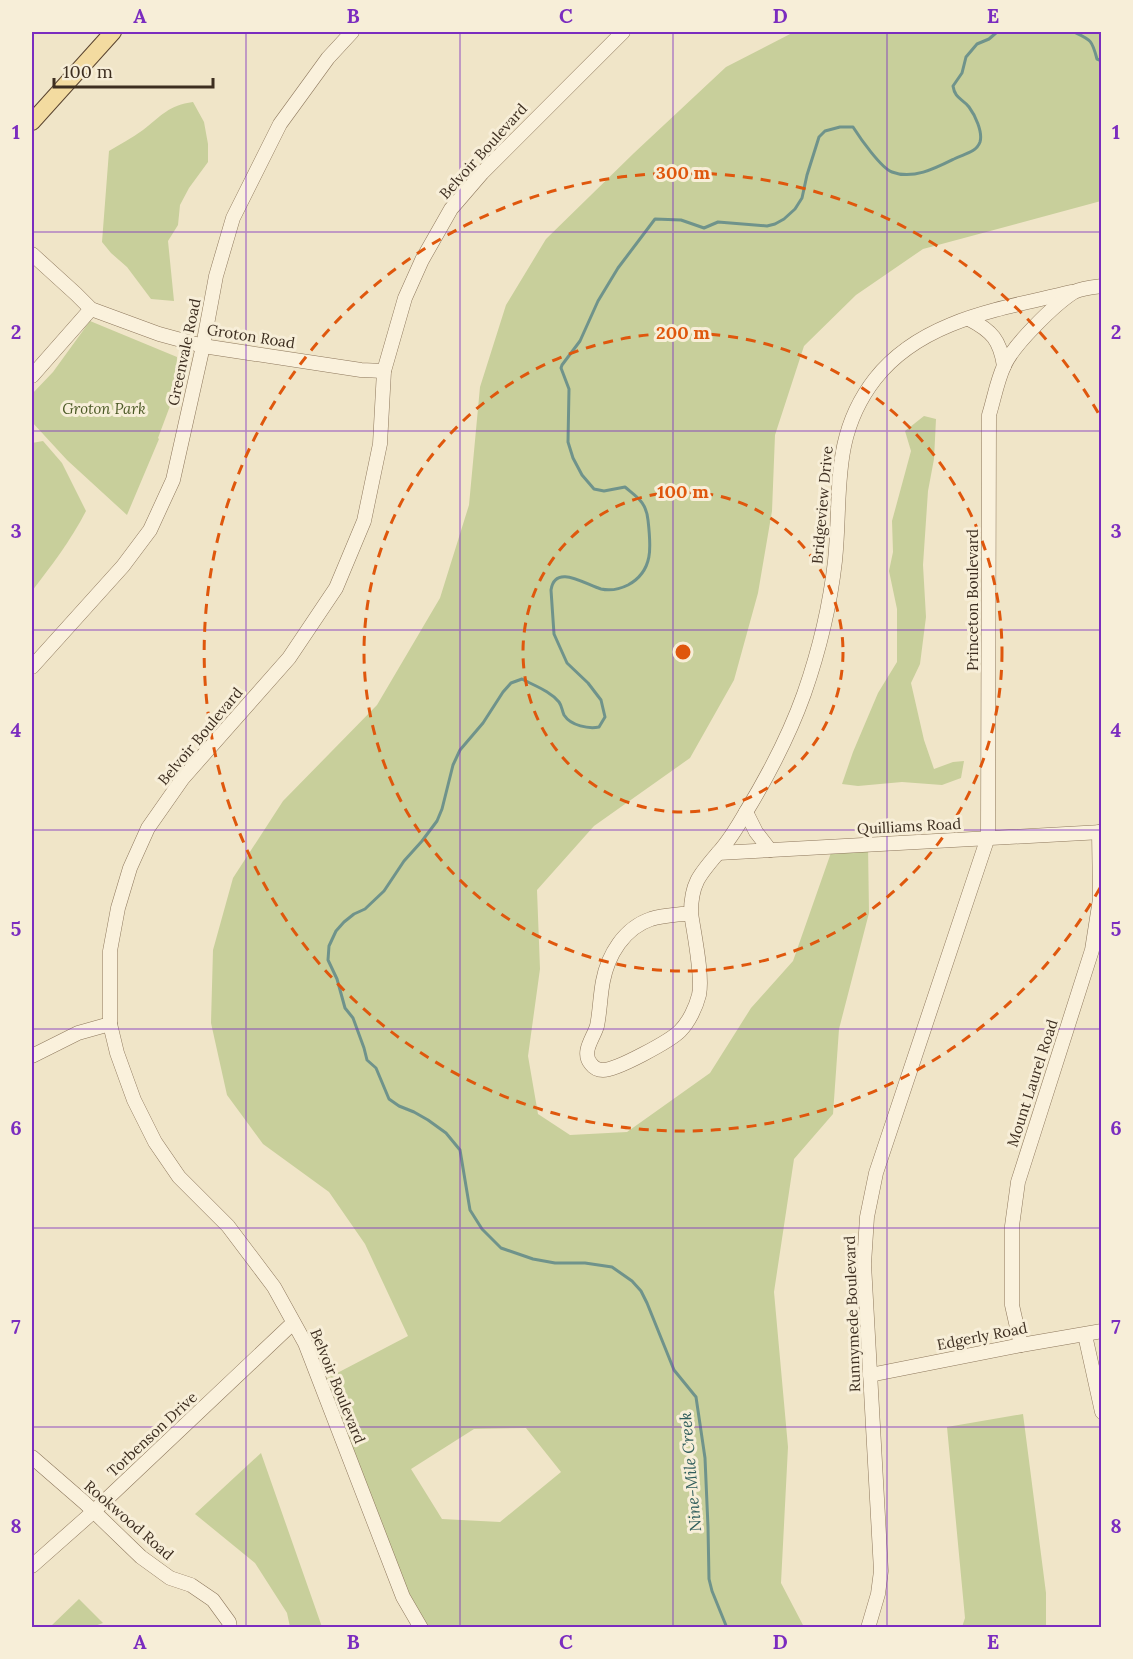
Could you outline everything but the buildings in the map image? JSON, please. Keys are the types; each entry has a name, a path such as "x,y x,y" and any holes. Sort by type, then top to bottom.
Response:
{"main road":[{"path":"32,122 113,32"}],"street":[{"name":"Greenvale Road","path":"32,668 123,566 150,530 173,480 216,276 233,218 280,124 328,58 352,32"},
{"name":"Belvoir Boulevard","path":"421,1628 403,1597 305,1343 268,1278 228,1226 179,1177 155,1142 134,1100 117,1053 110,1024 110,951 118,908 130,868 148,828 183,778 289,658 336,588 364,521 380,444 384,371 405,298 422,260 452,209 496,159 623,32"},
{"name":"Groton Road","path":"32,254 91,309 159,334 203,346 361,370 384,371"},
{"name":"Princeton Boulevard","path":"988,837 989,415 1004,366 1030,331 1076,291 1101,286"},
{"name":"Bridgeview Drive","path":"691,913 662,916 639,925 615,949 607,964 597,1024 587,1050 591,1064 597,1069 605,1070 616,1066 668,1040 681,1030 692,1014 700,994 700,974 691,913 693,890 709,862 718,854 746,812 778,756 797,713 814,664 835,559 842,450 849,424 862,398 892,361 912,345 936,331 969,319 1076,291"},
{"path":"32,376 91,309"},
{"path":"969,319 983,326 993,336 1001,350 1004,366"},
{"path":"746,812 756,832 770,850"},
{"name":"Quilliams Road","path":"718,854 1100,832"},
{"name":"Mount Laurel Road","path":"1021,1345 1012,1305 1012,1226 1018,1182 1092,950 1100,899 1100,832"},
{"name":"Runnymede Boulevard","path":"867,1628 878,1594 881,1571 864,1264 867,1217 876,1173 988,837"},
{"path":"32,1056 78,1033 110,1024"},
{"name":"Torbenson Drive","path":"32,1566 93,1512 293,1323"},
{"name":"Edgerly Road","path":"870,1375 1101,1331"},
{"path":"1085,1335 1101,1412"},
{"name":"Rookwood Road","path":"32,1457 141,1557 170,1578 191,1585 213,1600 229,1622 230,1628"}],"green space":[{"path":"794,32 1101,32 1101,201 923,249 856,295 804,346 775,435 772,511 758,593 734,680 690,758 594,826 537,890 540,969 528,1056 538,1114 570,1135 627,1132 710,1073 751,1008 793,961 833,847 868,845 869,913 839,1029 833,1114 794,1159 774,1292 788,1447 781,1583 804,1627 419,1627 320,1382 408,1336 365,1244 329,1192 263,1144 227,1095 211,1023 213,950 233,878 283,801 377,705 440,598 469,505 480,387 506,305 546,239 726,67","holes":["526,1428 561,1472 500,1522 442,1519 411,1469 474,1429"]},
{"path":"193,102 204,122 208,162 180,205 178,225 168,241 174,301 151,299 127,267 102,242 109,151 139,133 171,108"},
{"name":"Groton Park","path":"90,321 177,357 176,390 159,439 127,515 67,460 32,422 32,394 53,372"},
{"path":"924,416 936,419 923,565 926,617 920,664 911,683 924,740 934,769 953,762 964,761 961,778 942,785 902,782 858,786 842,784 878,693 897,662 897,609 889,571 893,552 892,521 911,451 905,431"},
{"path":"43,441 62,463 86,511 68,542 32,591 32,443"},
{"path":"1023,1414 1046,1593 1046,1627 962,1627 965,1618 947,1427"},
{"path":"261,1453 322,1627 290,1627 287,1613 255,1563 195,1514"},
{"path":"79,1599 103,1623 92,1627 50,1627"}],"waterway":[{"name":"Nine-Mile Creek","path":"727,1628 709,1579 705,1458 696,1397 674,1370 641,1291 632,1281 612,1267 533,1259 501,1248 482,1229 470,1210 460,1150 446,1133 428,1120 389,1099 376,1068 367,1060 353,1018 345,1008 337,979 328,960 329,946 336,931 344,922 365,909 384,891 404,861 437,821 453,765 460,750 483,723 511,683 522,679 547,692 559,702 567,719 576,724 590,728 599,727 605,717 601,700 588,683 567,663 554,634 551,590 558,578 565,577 580,580 601,589 622,588 643,573 649,557 649,530 643,505 625,487 604,491 594,489 582,475 568,442 569,389 561,368 580,341 598,301 618,268 655,219 681,220 704,228 718,222 767,226 784,219 795,209 802,198 819,137 825,131 840,127 853,127 882,165 900,174 924,172 972,151 980,142 979,129 971,110 957,96 953,86 962,73 966,57 977,44 989,39 997,32"},
{"name":"Nine-Mile Creek","path":"1074,32 1090,41 1097,59 1102,61"}]}
